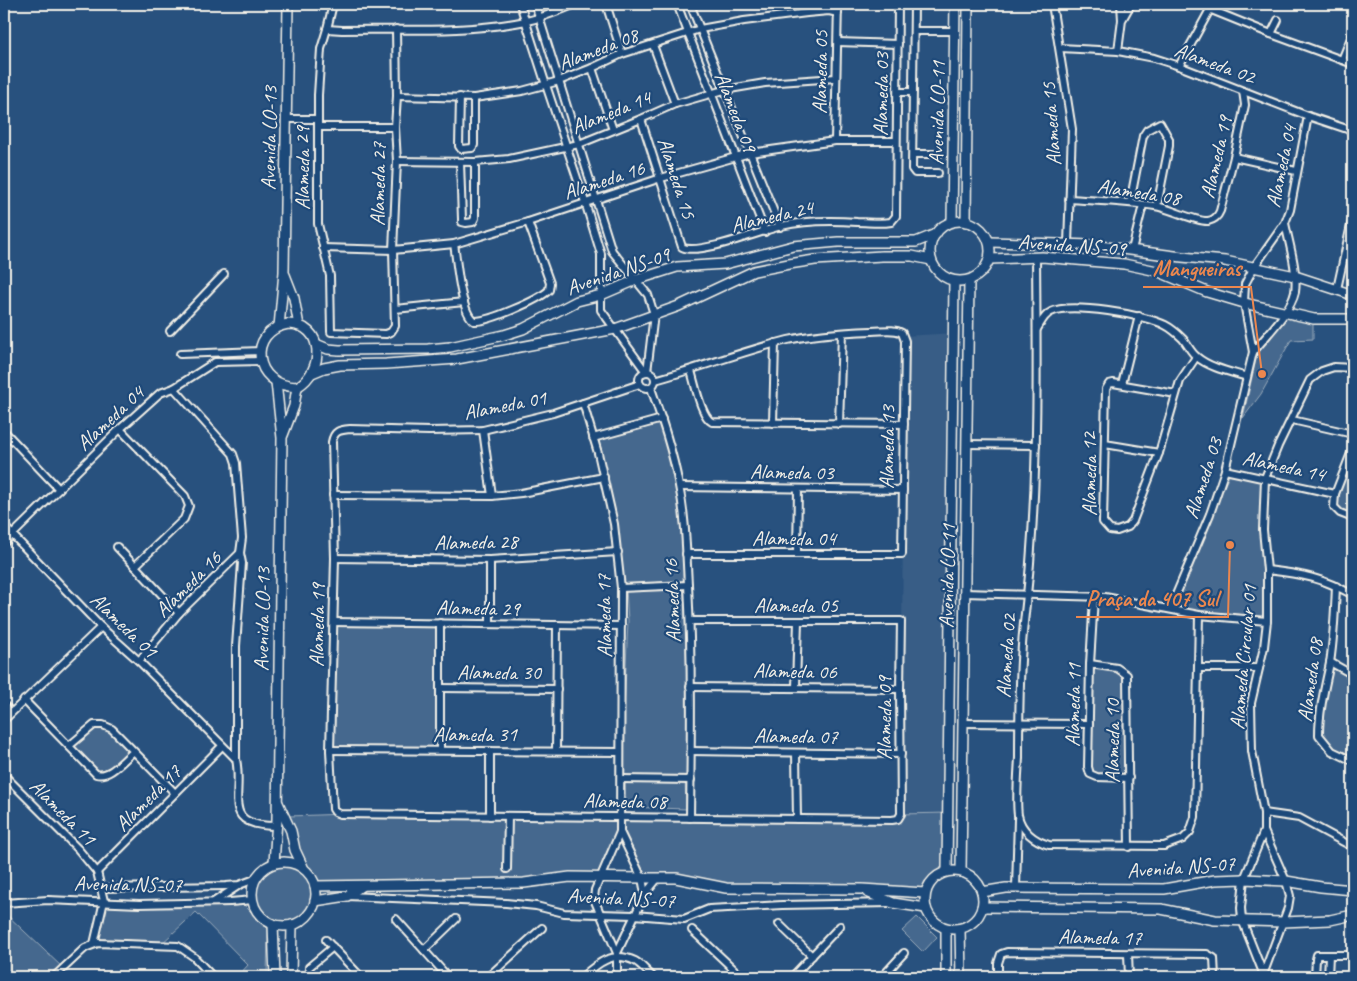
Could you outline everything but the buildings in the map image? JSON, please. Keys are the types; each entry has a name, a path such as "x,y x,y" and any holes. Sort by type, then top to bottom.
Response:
{"street":[{"name":"Avenida LO-13","path":"279,327 284,272 288,4"},
{"name":"Alameda 29","path":"332,4 328,29 321,49 318,119 318,224 330,276 331,332 386,334"},
{"path":"520,4 601,254 601,310 646,372 653,374 655,380 650,388 644,388 640,384 640,377 646,372 654,314 648,295 612,251 535,4"},
{"path":"328,29 452,29 526,21 576,4"},
{"path":"606,4 622,54"},
{"name":"Alameda 09","path":"677,4 764,232"},
{"name":"Alameda 09","path":"690,4 780,227"},
{"name":"Alameda 05","path":"835,141 838,4"},
{"name":"Alameda 03","path":"896,216 898,4"},
{"path":"914,4 912,170 915,173 938,172"},
{"name":"Avenida LO-11","path":"952,222 955,4"},
{"name":"Avenida LO-11","path":"966,222 968,4"},
{"name":"Alameda 15","path":"1052,4 1072,129 1068,244"},
{"path":"1118,51 1122,20 1121,4"},
{"path":"1122,20 1131,4"},
{"path":"1179,66 1211,6 1272,34 1353,64"},
{"name":"Alameda 08","path":"397,96 474,98 522,91 546,86 622,54 700,29 744,20 807,13 838,13"},
{"path":"1272,34 1278,20"},
{"name":"Alameda 27","path":"386,334 392,332 395,309 393,250 397,161 395,127 397,96 396,30"},
{"path":"914,31 955,31"},
{"path":"1342,60 1353,33"},
{"path":"838,42 898,44"},
{"path":"653,45 675,104"},
{"name":"Alameda 02","path":"1060,48 1118,51 1154,58 1353,131"},
{"path":"592,68 613,130"},
{"name":"Alameda 14","path":"397,161 475,162 508,159 579,144 675,104 724,90 811,78 836,78"},
{"name":"Alameda 19","path":"1203,220 1212,220 1218,215 1234,157 1245,106 1243,90"},
{"path":"898,92 913,92"},
{"path":"460,97 460,146 461,149 465,150 472,148 474,145 474,98"},
{"name":"Alameda 04","path":"1285,223 1290,210 1308,116"},
{"path":"286,119 318,119"},
{"name":"Alameda 15","path":"642,119 682,246"},
{"path":"1130,203 1143,136 1146,130 1160,123 1168,139 1169,146 1157,206"},
{"path":"319,127 395,127"},
{"name":"Alameda 16","path":"323,248 393,250 454,244 528,222 661,178 750,153 835,141 896,141"},
{"path":"913,154 939,154"},
{"path":"1234,157 1296,172"},
{"path":"460,162 462,222 466,223 473,222 475,218 475,162"},
{"name":"Alameda 08","path":"1069,199 1157,206 1203,220"},
{"path":"1132,250 1143,205"},
{"name":"Alameda 24","path":"682,246 691,250 812,220 888,222 896,216"},
{"path":"1337,289 1353,216"},
{"path":"454,244 468,315 474,321 482,320 523,304 550,290 550,283 528,222"},
{"path":"952,222 966,222 974,224 982,230 990,242 990,258 982,272 969,281 954,281 940,274 934,267 930,249 936,234 943,227 952,222"},
{"path":"1254,352 1244,303 1245,284 1254,267 1285,223"},
{"path":"1254,352 1285,312 1293,297 1295,276 1285,223"},
{"name":"Avenida NS-09","path":"316,344 328,349 339,350 450,347 504,335 523,328 577,301 677,268 725,264 793,246 838,242 916,242 936,234"},
{"name":"Avenida NS-09","path":"990,242 1068,244 1225,261 1295,276 1353,295"},
{"path":"1346,249 1353,252"},
{"path":"312,373 324,368 340,365 457,360 614,329 699,297 733,279 754,271 780,266 815,260 882,256 912,256 931,260"},
{"name":"Alameda 02","path":"1016,888 1022,647 1033,531 1036,445 1036,257"},
{"name":"Avenida NS-09","path":"990,258 1036,257 1092,260 1147,269 1207,292 1244,303 1314,319 1353,319"},
{"name":"Avenida LO-13","path":"284,272 294,298 299,326"},
{"path":"170,331 224,274"},
{"name":"Avenida LO-11","path":"947,871 954,281"},
{"name":"Avenida LO-11","path":"961,871 969,281"},
{"path":"395,309 464,302"},
{"path":"1037,330 1048,314 1061,309 1099,310 1138,316 1167,326 1182,338 1196,357 1214,367 1247,377"},
{"path":"1138,316 1122,384 1176,394"},
{"path":"288,324 299,326 309,332 316,344 316,366 308,380 297,387 285,386 267,376 261,361 260,351 266,336 279,327 288,324"},
{"name":"Alameda 13","path":"842,333 894,330 902,333 905,341 902,554"},
{"path":"655,380 691,371 775,344 813,336 842,333 840,424"},
{"path":"774,423 775,344"},
{"path":"180,354 260,351"},
{"path":"215,352 215,362 261,361"},
{"name":"Alameda 03","path":"1170,609 1210,514 1225,470 1254,352"},
{"name":"Alameda 12","path":"1122,384 1109,384 1106,389 1103,522 1110,530 1117,531 1128,527 1137,514 1183,375 1196,357"},
{"name":"Alameda 04","path":"4,543 120,429 160,393 174,388 215,362"},
{"name":"Alameda Circular 01","path":"1263,975 1242,920 1241,897 1244,879 1264,831 1264,813 1252,751 1251,725 1252,696 1264,647 1267,621 1267,570 1263,530 1266,478 1278,446 1310,380 1322,371 1334,367 1353,368"},
{"path":"691,371 704,415 709,421 904,424"},
{"name":"Avenida LO-13","path":"274,863 277,826 282,438 276,382"},
{"name":"Alameda 01","path":"342,430 429,432 483,430 517,423 583,404 640,384"},
{"name":"Avenida LO-13","path":"282,438 294,406 297,387"},
{"path":"174,388 234,454 242,538 236,646 237,803 243,820 258,825 277,826"},
{"name":"Alameda 16","path":"650,388 662,419 680,487 690,621 690,818"},
{"name":"Alameda 17","path":"583,404 604,477 618,552 621,588 620,832"},
{"path":"593,438 662,419"},
{"path":"1292,420 1353,434"},
{"path":"120,429 183,494 188,506 184,519 136,566"},
{"name":"Alameda 19","path":"342,430 334,434 332,442 335,558 330,750 333,810 338,813 347,814"},
{"path":"483,430 492,496"},
{"path":"4,431 59,489"},
{"path":"966,444 1036,445"},
{"path":"1105,444 1158,453"},
{"path":"1353,448 1335,494 1334,507 1340,513 1353,518"},
{"name":"Alameda 14","path":"1225,470 1335,494"},
{"path":"333,495 492,496 529,492 604,477"},
{"name":"Alameda 03","path":"680,487 903,490"},
{"path":"797,554 798,489"},
{"name":"Alameda 01","path":"4,526 102,627 139,661 236,759"},
{"path":"117,547 179,613"},
{"name":"Alameda 28","path":"335,558 490,560 618,552"},
{"name":"Alameda 16","path":"139,661 179,613 240,553"},
{"name":"Alameda 04","path":"686,554 902,554"},
{"path":"490,560 490,624"},
{"path":"1267,570 1300,574 1336,586 1353,595"},
{"path":"621,588 688,585"},
{"name":"Alameda 08","path":"1336,586 1330,662 1322,694 1319,735 1332,751 1353,761"},
{"path":"964,593 1105,597 1200,615 1267,621"},
{"name":"Alameda 11","path":"1094,597 1090,664 1088,767 1090,774 1096,777 1129,778"},
{"path":"1018,815 1026,832 1049,845 1164,846 1174,844 1190,832 1194,825 1200,615"},
{"name":"Alameda 05","path":"690,621 901,621"},
{"path":"796,687 798,621"},
{"name":"Alameda 09","path":"901,621 901,814"},
{"name":"Alameda 29","path":"334,622 621,626"},
{"path":"440,623 440,750"},
{"path":"556,751 557,625"},
{"path":"4,720 102,627"},
{"path":"1330,662 1353,675"},
{"name":"Alameda 10","path":"1090,664 1117,668 1128,675 1128,846"},
{"path":"1198,668 1258,668"},
{"name":"Alameda 06","path":"690,687 900,689"},
{"name":"Alameda 30","path":"441,688 557,689"},
{"path":"24,700 99,775 108,774 133,752"},
{"path":"4,705 11,712"},
{"path":"962,723 1089,724"},
{"path":"69,746 90,728 98,724 103,725 112,730 175,793"},
{"name":"Alameda 17","path":"97,872 222,746"},
{"name":"Alameda 31","path":"330,750 620,752"},
{"path":"490,751 490,816"},
{"name":"Alameda 07","path":"691,751 901,754"},
{"path":"796,753 797,819"},
{"name":"Alameda 11","path":"4,775 78,849 97,872"},
{"path":"621,779 691,780"},
{"name":"Avenida LO-13","path":"277,801 291,831 295,850 302,867"},
{"path":"1264,813 1299,818 1353,847"},
{"name":"Alameda 08","path":"347,814 892,820 898,818 901,814"},
{"path":"507,869 508,816"},
{"name":"Alameda Circular 01","path":"1263,975 1288,908 1290,896 1286,881 1264,831"},
{"path":"620,832 595,890 594,899 617,954 636,961 653,977"},
{"path":"616,977 617,954 634,915 643,903 645,894 642,878 620,832"},
{"path":"290,862 302,867 312,878 315,886 315,901 307,916 292,925 286,926 273,924 263,918 256,910 253,900 255,879 264,868 274,863 290,862"},
{"path":"947,871 961,871 974,879 982,892 982,907 974,921 960,928 946,929 930,917 926,908 925,893 930,883 937,876 947,871"},
{"path":"94,944 104,901 97,872"},
{"name":"Avenida NS-07","path":"315,886 524,883 570,877 676,878 726,888 862,889 925,893"},
{"path":"645,894 658,878"},
{"name":"Avenida NS-07","path":"102,888 239,885 255,879"},
{"name":"Avenida NS-07","path":"982,892 1006,888 1164,889 1215,880 1244,879 1286,881 1353,890"},
{"path":"213,902 239,885"},
{"name":"Avenida NS-07","path":"347,896 361,886"},
{"name":"Avenida NS-07","path":"862,889 892,903"},
{"name":"Avenida NS-07","path":"315,901 347,896 506,902 536,906 564,913 684,919 710,909 782,905 892,903 926,908"},
{"name":"Avenida NS-07","path":"4,903 48,900 139,904 253,900"},
{"name":"Avenida NS-07","path":"982,907 1161,909 1216,920 1283,922 1324,920 1353,915"},
{"path":"396,919 448,977"},
{"path":"424,950 456,919"},
{"path":"273,924 275,977"},
{"path":"779,924 812,956"},
{"path":"291,977 292,925"},
{"path":"792,977 840,926"},
{"path":"488,977 542,928"},
{"path":"960,928 961,977"},
{"path":"946,929 946,977"},
{"path":"692,930 742,977"},
{"path":"326,940 361,977"},
{"path":"54,977 80,952 94,944 178,946 194,957 213,977"},
{"path":"309,967 333,947"},
{"name":"Alameda 17","path":"998,977 998,963 1001,954 1007,952 1207,954 1214,958 1215,977"},
{"path":"882,977 904,953"},
{"path":"582,977 601,962 617,954"},
{"path":"1128,954 1128,977"},
{"path":"1315,977 1316,957 1319,955 1353,955"},
{"path":"1328,977 1329,955"}],"shaded area":[{"path":"1284,316 1313,321 1313,339 1291,340 1261,394 1243,418 1257,355"},
{"path":"955,333 948,813 901,814 904,336"},
{"path":"662,419 683,512 688,585 641,588 684,589 691,780 685,780 686,809 626,807 625,779 621,779 628,621 626,588 621,588 618,552 593,438"},
{"path":"1353,450 1353,516 1334,507"},
{"path":"1231,471 1261,478 1260,511 1267,621 1170,609"},
{"path":"334,622 440,623 440,750 330,750"},
{"path":"1090,664 1122,670 1128,680 1129,778 1097,777 1089,771"},
{"path":"1333,665 1353,676 1353,761 1329,748 1319,735 1321,712"},
{"path":"108,726 133,752 108,774 99,775 69,746 90,728"},
{"path":"948,813 947,871 930,883 925,893 790,889 642,878 620,832 600,878 315,886 315,900 309,913 300,922 286,925 280,925 265,919 256,909 253,897 254,885 260,874 270,866 284,863 302,867 291,831 289,816 347,814 898,819 901,814"},
{"path":"104,901 241,902 268,929 267,977 237,977 248,965 196,912 160,945 94,944"},
{"path":"4,912 63,968 54,977 4,977"},
{"path":"917,917 937,937 923,952 902,931"}],"place":[{"name":"Mangueiras","path":"1262,374"},
{"name":"Praça da 407 Sul","path":"1230,545"}]}
